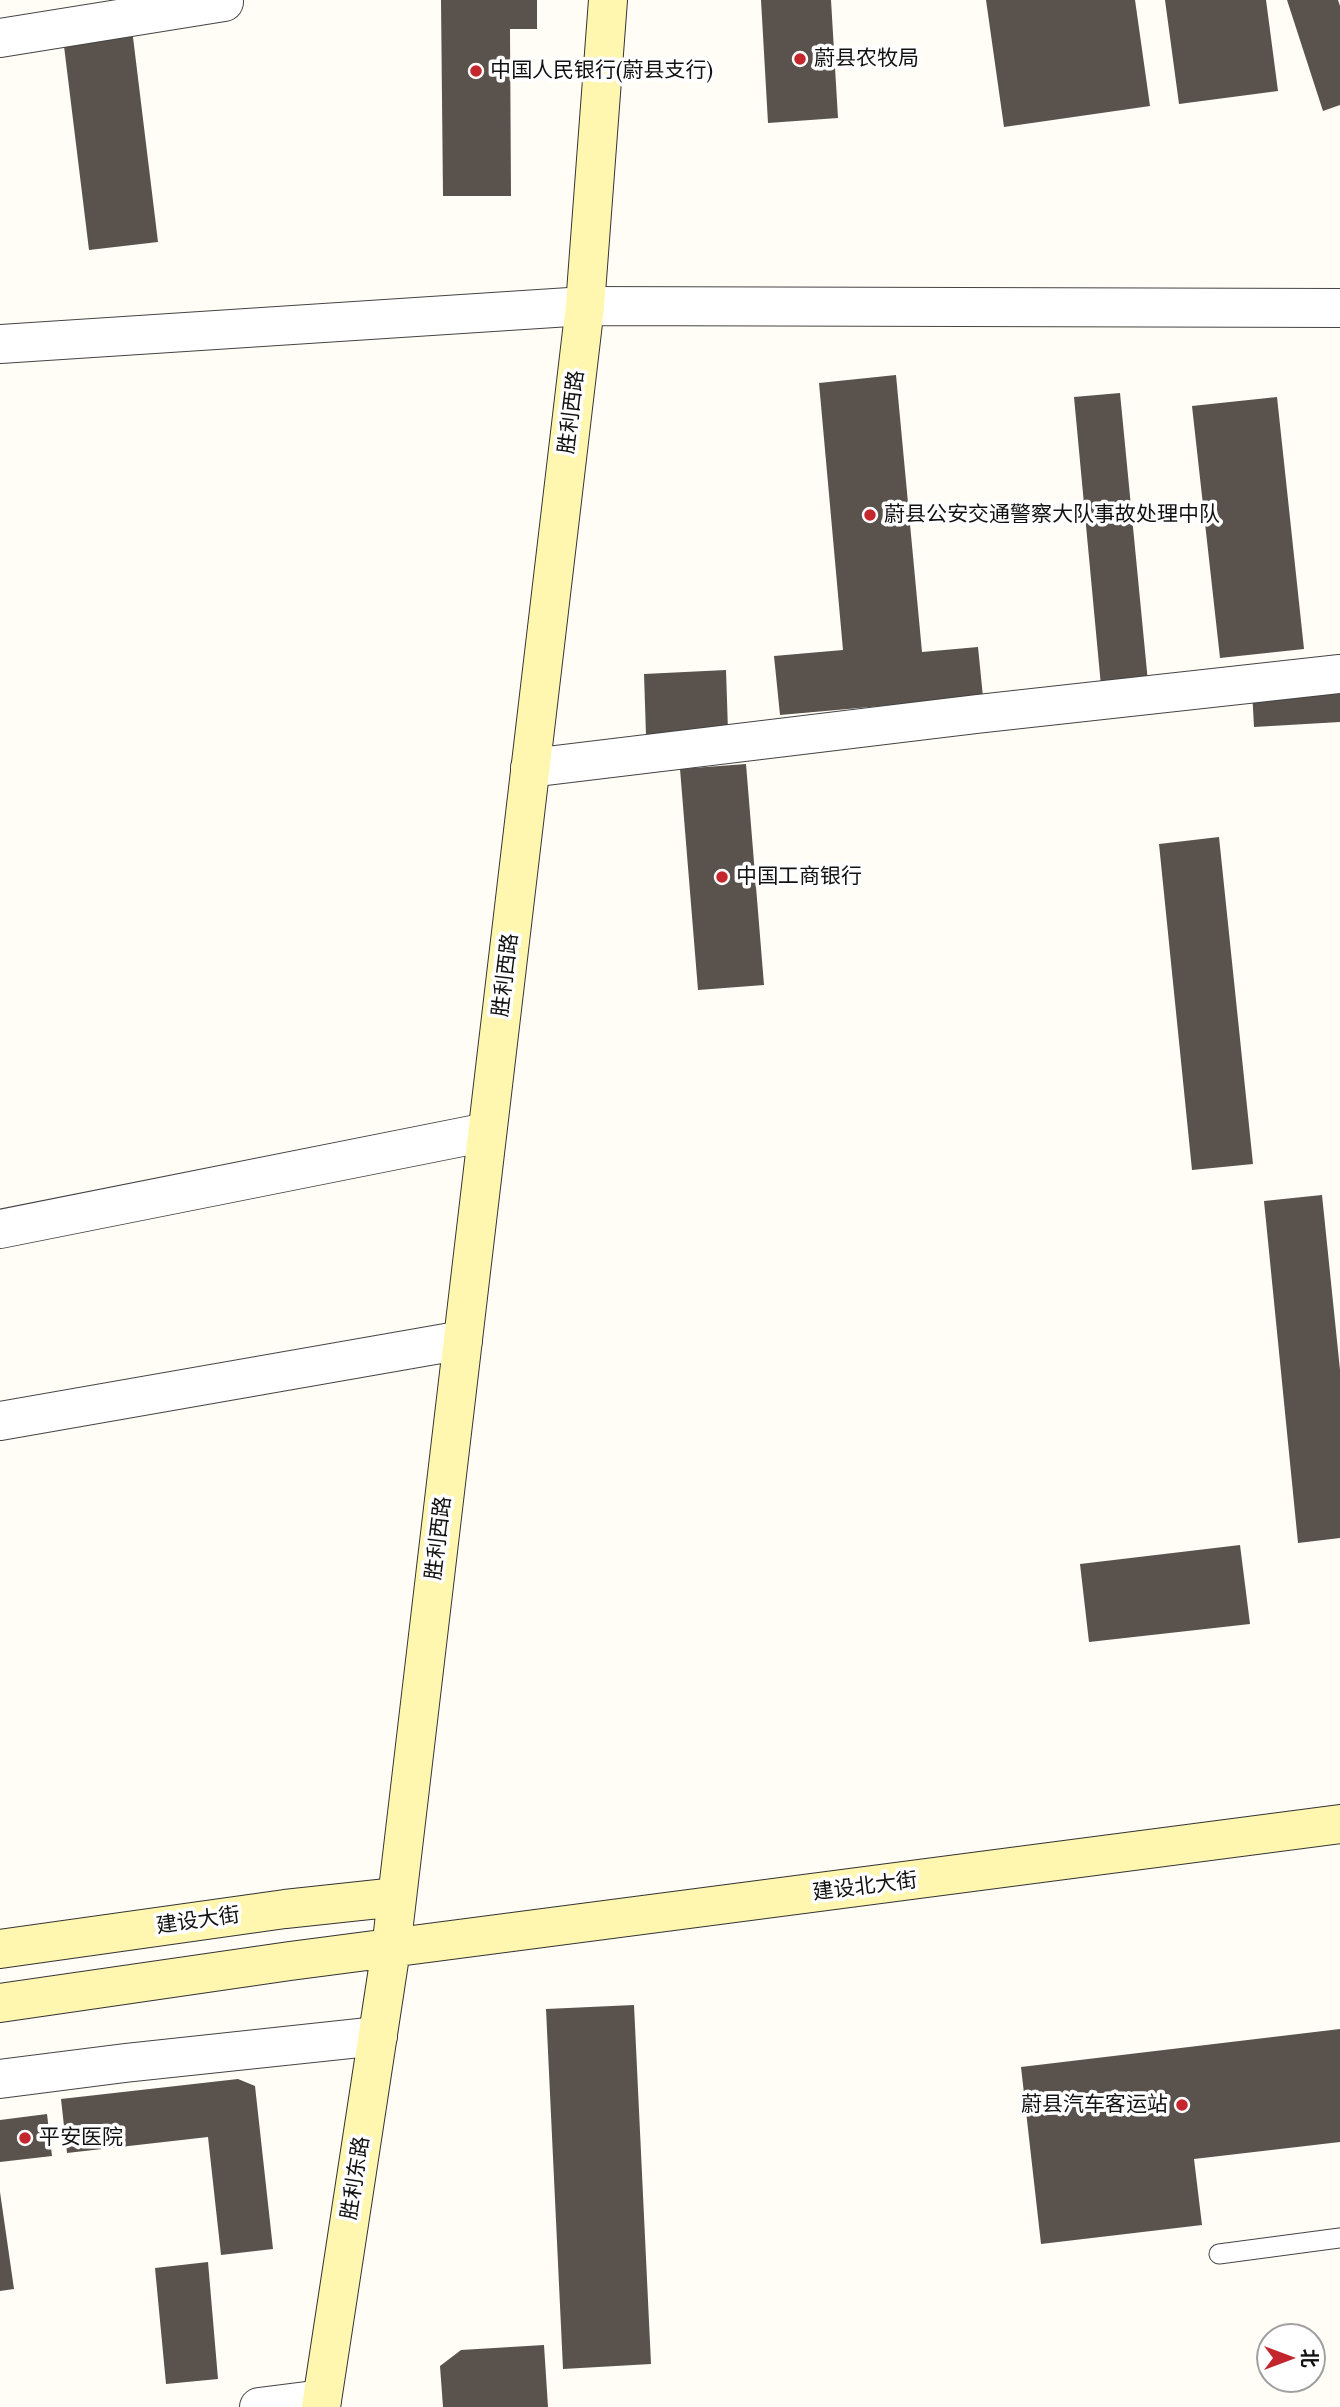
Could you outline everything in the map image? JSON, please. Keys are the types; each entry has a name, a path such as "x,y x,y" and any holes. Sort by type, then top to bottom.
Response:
{"main road":[{"name":"胜利西路","path":"391,1949 585,306 608,0"},
{"name":"建设北大街","path":"391,1949 1340,1824"},
{"name":"建设大街","path":"0,1949 397,1896"},
{"path":"0,2003 391,1949"},
{"name":"胜利东路","path":"321,2403 391,1949"}],"street":[{"path":"0,38 224,2"},
{"path":"0,344 585,306 1340,308"},
{"path":"530,768 990,712 1340,674"},
{"path":"0,1229 488,1132"},
{"path":"0,1421 463,1340"},
{"path":"0,2079 378,2036"},
{"path":"259,2407 321,2403"}],"lane":[{"path":"1219,2254 1340,2238"}],"building":[{"name":"中国人民银行(蔚县支行)","path":"441,0 537,0 537,29 510,29 511,196 443,196"},
{"name":"蔚县农牧局","path":"761,0 831,0 838,118 768,123"},
{"path":"986,0 1135,0 1150,106 1004,127"},
{"path":"1165,0 1266,0 1278,91 1179,104"},
{"path":"1287,0 1338,0 1340,105 1323,111"},
{"path":"132,29 158,242 89,250 63,38"},
{"name":"蔚县公安交通警察大队事故处理中队","path":"896,375 922,652 978,647 983,697 780,715 774,656 843,650 819,383"},
{"path":"1120,393 1148,682 1101,686 1074,397"},
{"path":"1277,397 1304,649 1220,658 1192,406"},
{"path":"726,670 728,731 646,735 644,674"},
{"path":"1340,686 1340,722 1254,727 1252,690"},
{"name":"中国工商银行","path":"746,764 764,985 698,990 680,769"},
{"path":"1219,837 1253,1164 1192,1170 1159,844"},
{"path":"1322,1195 1340,1370 1340,1538 1298,1543 1264,1201"},
{"path":"1240,1545 1250,1624 1089,1642 1080,1564"},
{"path":"634,2005 651,2364 563,2369 546,2009"},
{"name":"蔚县汽车客运站","path":"1340,2029 1340,2142 1194,2159 1202,2225 1041,2244 1021,2067"},
{"path":"238,2079 255,2086 273,2249 221,2255 208,2137 67,2153 61,2099"},
{"name":"平安医院","path":"47,2114 52,2156 0,2162 0,2120"},
{"name":"平安医院","path":"0,2192 14,2289 0,2291"},
{"path":"208,2262 218,2379 166,2384 155,2268"},
{"path":"544,2345 548,2407 443,2407 440,2366 461,2350"}],"place":[{"name":"蔚县农牧局","path":"800,59"},
{"name":"中国人民银行(蔚县支行)","path":"476,71"},
{"name":"蔚县公安交通警察大队事故处理中队","path":"870,515"},
{"name":"中国工商银行","path":"722,877"},
{"name":"蔚县汽车客运站","path":"1182,2105"},
{"name":"平安医院","path":"25,2138"}]}
